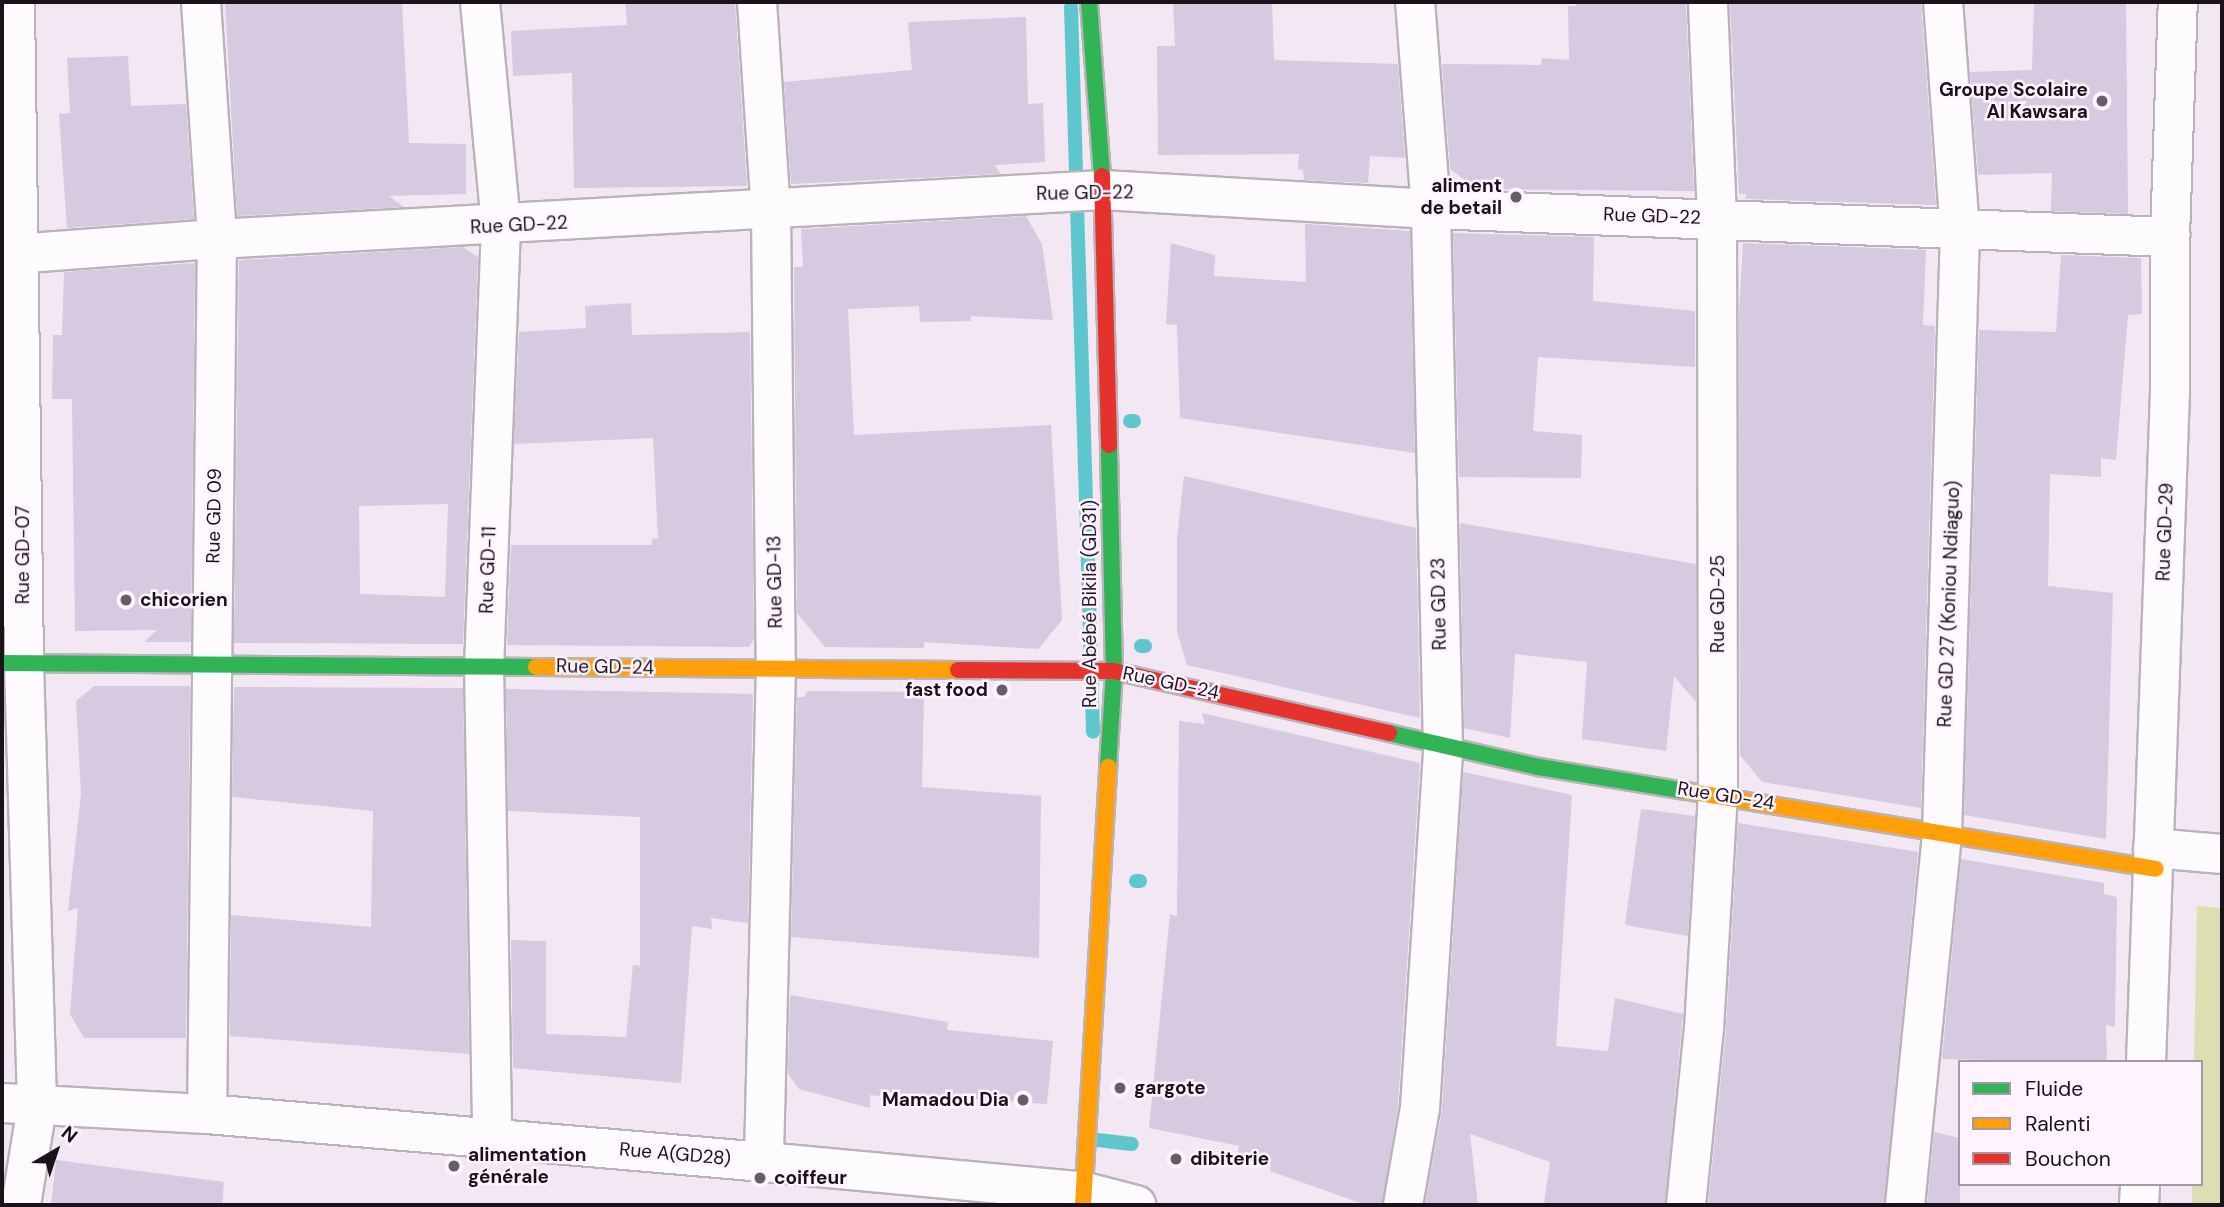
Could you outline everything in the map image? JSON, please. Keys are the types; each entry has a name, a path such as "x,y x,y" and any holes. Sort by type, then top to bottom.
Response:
{"street":[{"name":"Rue GD-07","path":"15,2 11,254 13,664 21,1205"},
{"name":"Rue GD 09","path":"201,2 217,239 207,1114"},
{"name":"Rue GD-11","path":"480,2 501,226 484,665 492,1139"},
{"name":"Rue GD-13","path":"757,2 771,211 776,666 765,1162"},
{"name":"Rue Abébé Bikila (GD31)","path":"1084,1198 1114,671 1104,190 1089,2"},
{"name":"Rue GD 23","path":"1402,1205 1420,1108 1443,748 1431,209 1415,2"},
{"name":"Rue GD-25","path":"1686,1205 1704,1029 1718,795 1717,218 1708,2"},
{"name":"Rue GD 27 (Koniou Ndiaguo)","path":"1905,1205 1942,834 1961,232 1943,2"},
{"name":"Rue GD-29","path":"2146,1060 2170,391 2170,237 2178,2"},
{"name":"Rue GD-22","path":"11,254 217,239 501,226 1104,190 1431,209 1717,218 1961,232 2170,237"},
{"name":"Rue GD-24","path":"13,664 776,666 1114,671 1294,708 1443,748 1942,834 2154,859 2222,854"},
{"name":"Rue A(GD28)","path":"20,1105 207,1114 765,1162 1136,1205"},
{"path":"2139,1205 2140,1186"}],"green space":[{"path":"2197,906 2222,908 2222,1205 2192,1205 2192,1186 2203,1186 2203,1060 2194,1060"}],"building":[{"path":"225,2 402,2 409,143 466,144 466,194 389,196 404,207 237,216"},
{"path":"625,2 735,2 747,186 574,188 572,73 513,76 511,31 627,25"},
{"path":"1173,2 1272,2 1274,60 1398,64 1405,158 1370,156 1368,183 1304,180 1303,170 1298,169 1299,154 1158,155 1157,46 1175,46"},
{"path":"1576,2 1686,2 1694,191 1477,189 1450,169 1442,64 1541,65 1542,58 1569,60 1568,6 1576,6"},
{"path":"1730,2 1921,2 1936,205 1745,199 1746,194 1739,194"},
{"path":"2034,2 2126,2 2128,214 2051,211 2052,173 1978,175 1970,72 2032,70"},
{"path":"1026,17 1028,104 1043,103 1045,162 995,165 1000,174 791,184 784,82 912,70 908,22"},
{"path":"128,56 131,106 186,104 194,219 67,228 59,114 70,113 67,58"},
{"path":"1026,216 1042,244 1053,320 971,316 971,321 920,322 919,306 848,309 854,435 1051,425 1062,620 1038,649 924,642 924,648 825,647 797,613 794,267 803,267 801,229"},
{"path":"1305,224 1410,231 1415,453 1180,418 1177,325 1166,324 1171,243 1215,255 1214,276 1306,282"},
{"path":"1453,233 1594,237 1593,301 1695,311 1695,367 1538,357 1533,431 1582,435 1581,478 1459,477"},
{"path":"1743,243 1926,250 1923,325 1935,326 1921,808 1762,782 1740,755 1739,313"},
{"path":"463,247 478,257 463,644 234,643 239,260","holes":["448,504 445,597 360,594 359,506"]},
{"path":"2061,255 2141,258 2142,314 2128,315 2116,460 2101,458 2101,477 2050,474 2048,586 2113,593 2106,839 1964,815 1979,330 2056,332"},
{"path":"195,263 191,642 144,642 157,630 75,631 72,399 52,399 53,335 62,335 64,272"},
{"path":"631,303 632,335 750,332 754,639 749,647 507,645 511,545 652,545 652,538 658,539 653,438 514,444 519,332 586,328 585,306"},
{"path":"1184,476 1416,528 1420,718 1187,665 1177,632 1177,538"},
{"path":"1460,523 1696,564 1696,702 1674,676 1666,751 1582,739 1587,662 1515,654 1510,738 1464,728"},
{"path":"94,686 190,686 186,1038 84,1038 70,1014 78,908 68,911 81,794 76,701"},
{"path":"234,687 463,688 469,1054 230,1036 231,915 371,927 373,811 232,797"},
{"path":"506,689 753,694 748,923 711,918 712,929 692,926 681,1083 513,1068 511,940 546,941 546,1034 626,1037 633,965 640,966 640,817 508,811"},
{"path":"808,691 924,692 922,787 1041,796 1039,958 791,937 797,697 804,697"},
{"path":"1202,713 1420,763 1398,1105 1382,1205 1366,1205 1270,1171 1271,1165 1237,1159 1239,1146 1149,1128 1170,914 1177,916 1179,721 1205,724"},
{"path":"1463,772 1572,795 1556,1046 1608,1051 1615,998 1683,1014 1665,1205 1544,1205 1550,1162 1470,1134 1478,1205 1425,1205 1442,1110"},
{"path":"1641,809 1695,816 1688,936 1625,925"},
{"path":"1738,823 1918,852 1884,1205 1708,1205 1726,1030"},
{"path":"1961,859 2104,883 2104,894 2117,897 2115,1027 2106,1025 2107,1060 1942,1059"},
{"path":"790,995 948,1022 947,1030 1053,1041 1047,1104 880,1092 880,1096 870,1095 870,1108 799,1089 788,1074"},
{"path":"1934,1132 1958,1138 1960,1205 1927,1205"},
{"path":"56,1160 224,1182 222,1205 51,1205"}],"waterway":[{"path":"1071,7 1093,732"},
{"path":"1089,1139 1132,1144"}],"traffic: fast":[{"path":"1089,2 1102,176"},
{"path":"1108,767 1114,671 1109,445"},
{"path":"2,663 536,667"},
{"path":"1389,733 1539,767 1686,791"}],"traffic: slow":[{"path":"536,667 958,670"},
{"path":"1083,1205 1108,767"},
{"path":"1686,791 2156,869"}],"traffic: jam":[{"path":"1102,176 1109,445"},
{"path":"958,670 1114,671 1389,733"}],"place":[{"name":"Groupe Scolaire Al Kawsara","path":"2102,101"},
{"name":"aliment de betail","path":"1516,197"},
{"name":"chicorien","path":"126,600"},
{"name":"fast food","path":"1002,690"},
{"name":"gargote","path":"1120,1088"},
{"name":"Mamadou Dia","path":"1023,1100"},
{"name":"dibiterie","path":"1176,1159"},
{"name":"alimentation générale","path":"454,1166"},
{"name":"coiffeur","path":"760,1178"}]}
